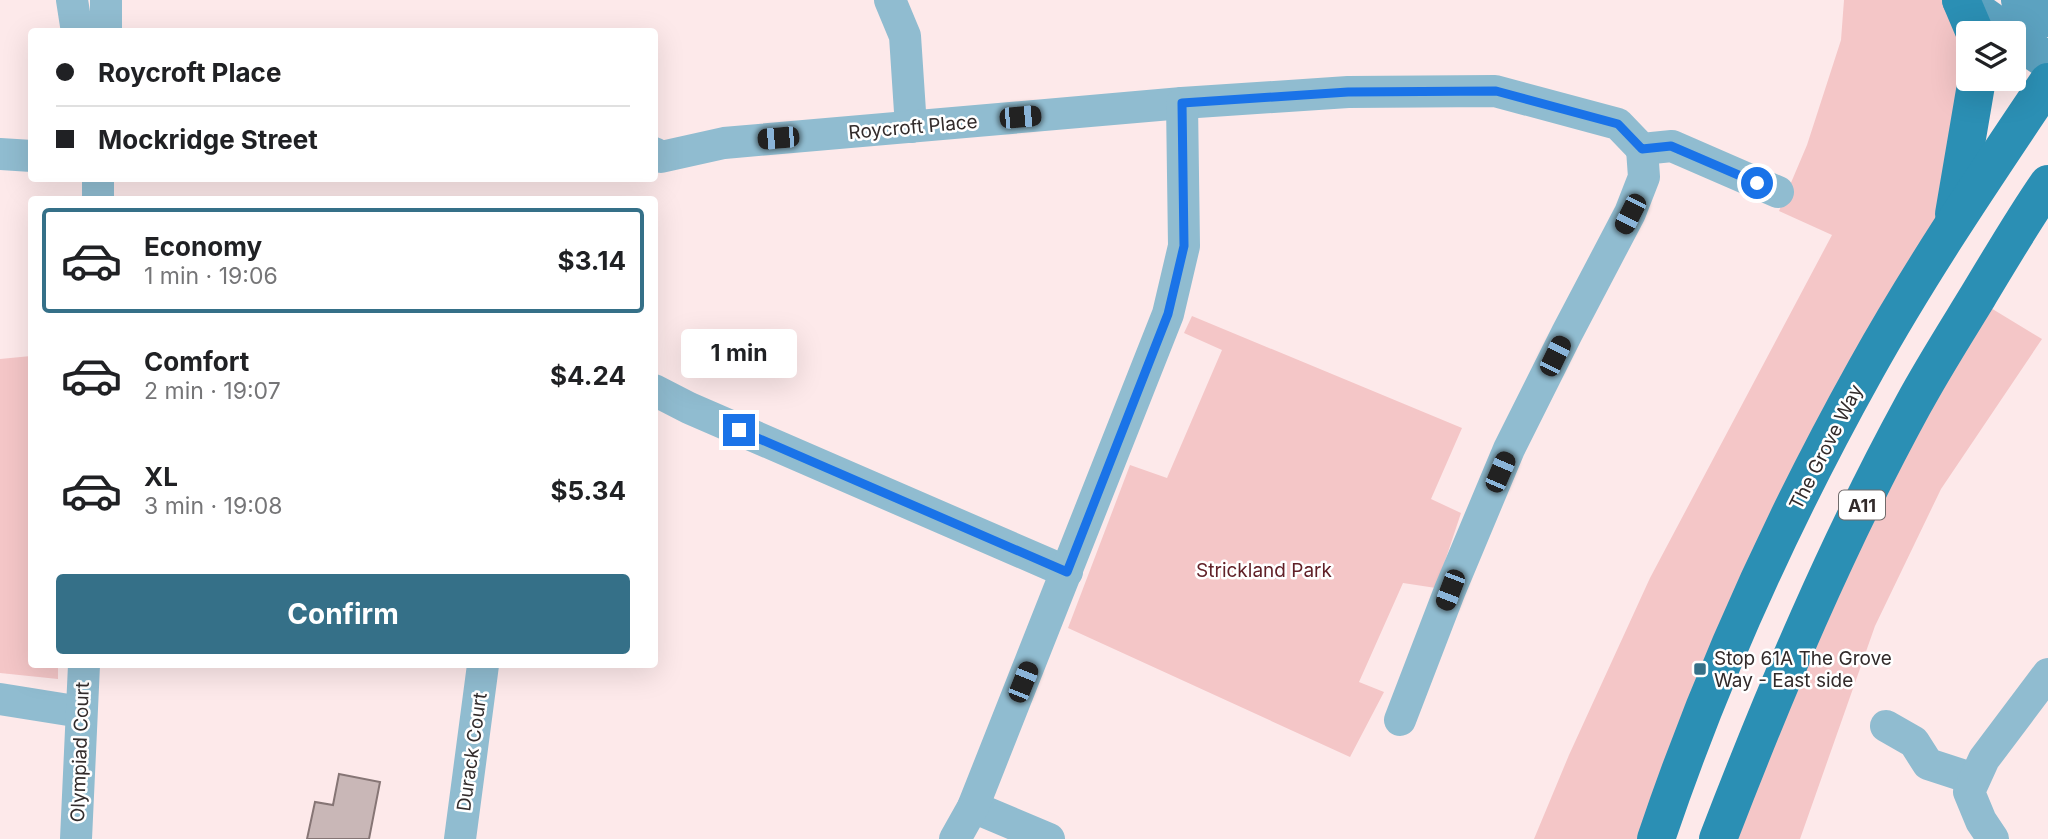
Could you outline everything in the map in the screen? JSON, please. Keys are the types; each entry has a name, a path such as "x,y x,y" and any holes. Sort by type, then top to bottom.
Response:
{"main road":[{"path":"1961,0 1970,21"},
{"name":"The Grove Way","path":"1656,839 1684,758 1767,564 1865,370 1922,273 2048,82"},
{"path":"1952,227 1976,91"},
{"name":"A11","path":"1718,839 1785,670 1850,530 1913,405 2023,219 2047,187"}],"street":[{"path":"72,0 76,28"},
{"path":"106,0 106,28"},
{"path":"890,0 905,36 911,127"},
{"path":"905,36 917,0"},
{"path":"1961,0 1991,21"},
{"path":"2020,0 2048,18"},
{"path":"2026,46 2048,61"},
{"name":"Roycroft Place","path":"658,156 661,158 724,143 1182,103 1348,92 1496,91 1618,124 1642,149"},
{"path":"955,839 973,807 1168,314 1184,246 1182,103"},
{"path":"1400,720 1450,590 1509,449 1630,214 1644,177 1642,149 1671,146 1779,192"},
{"path":"0,154 28,156"},
{"path":"658,392 689,408 1067,572"},
{"name":"Olympiad Court","path":"76,839 84,668"},
{"name":"Durack Court","path":"460,839 483,668"},
{"path":"1993,839 1981,821 1969,792 1983,759 2048,674"},
{"path":"0,699 81,712"},
{"path":"1886,726 1914,742 1928,764 1975,779"},
{"path":"973,807 1049,839"}],"green space":[{"path":"1844,0 1970,0 1970,21 1956,21 1956,91 1968,91 1952,227 1865,370 1660,839 1534,839 1569,755 1650,578 1832,235 1779,211 1807,145 1841,40"},
{"path":"1976,299 2042,339 1941,489 1875,626 1800,839 1721,839"},
{"name":"Strickland Park","path":"1192,316 1462,428 1431,499 1461,513 1436,588 1403,583 1359,682 1384,692 1350,757 1068,628 1130,465 1167,478 1222,350 1184,333"},
{"path":"28,356 28,668 58,668 58,679 0,673 0,359"}],"building":[{"path":"339,774 380,782 369,839 307,839 315,802 333,805"}],"place":[{"name":"Stop 61A The Grove Way - East side","path":"1700,669"}],"route":[{"path":"739,430 1067,572 1168,314 1184,246 1182,103 1348,92 1496,91 1618,124 1642,149 1671,146 1757,183"}]}
